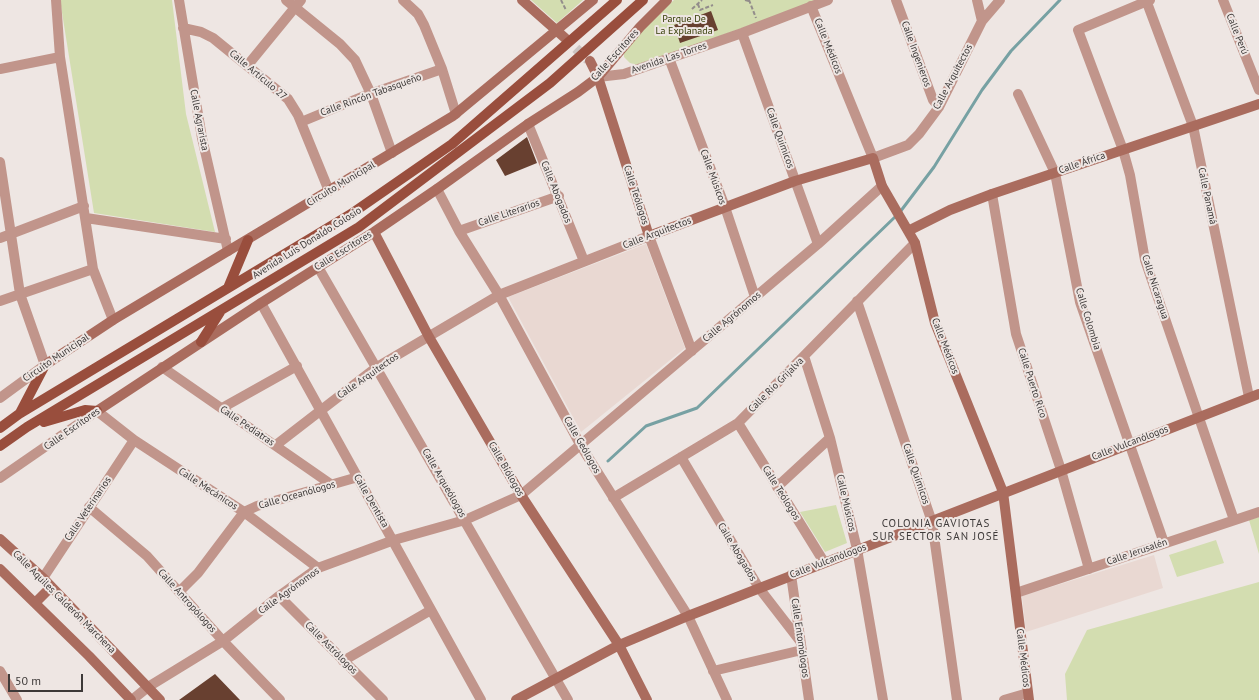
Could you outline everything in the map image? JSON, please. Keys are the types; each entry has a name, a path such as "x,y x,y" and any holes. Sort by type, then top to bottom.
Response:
{"main road":[{"name":"Avenida Luis Donaldo Colosio","path":"0,428 19,414 351,214 452,144 617,0"},
{"name":"Avenida Luis Donaldo Colosio","path":"0,446 27,427 359,227 550,83 643,0"},
{"path":"228,288 248,240"},
{"path":"201,342 222,310"},
{"path":"19,414 45,365"},
{"path":"27,427 85,410 97,411"}],"street":[{"path":"56,0 60,57 93,269 113,320"},
{"name":"Calle Agrarista","path":"179,0 202,138 228,251"},
{"path":"286,0 298,4 350,54 361,70 392,153"},
{"path":"403,0 421,20 442,69 456,114"},
{"path":"522,0 558,30 565,38"},
{"path":"558,30 593,0"},
{"name":"Calle Escritores","path":"0,478 162,367 374,232 528,124 578,92 598,77 612,58 667,0"},
{"name":"Avenida Las Torres","path":"598,77 624,74 742,33 828,0"},
{"name":"Calle Ingenieros","path":"896,0 933,100 939,107"},
{"path":"977,0 982,21"},
{"name":"Calle Arquitectos","path":"276,445 377,367 498,295 795,181 873,158 908,145 919,134 939,107 982,21 1000,0"},
{"name":"Calle Nicaragua","path":"1147,0 1078,30 1123,150 1130,175 1145,260 1234,520"},
{"name":"Calle Panamá","path":"1147,0 1193,126 1254,396"},
{"name":"Calle Perú","path":"1223,0 1259,90"},
{"path":"247,66 298,4"},
{"name":"Calle Médicos","path":"812,6 873,158 882,186 915,243 935,324 1003,492 1028,697"},
{"name":"Calle Artículo 27","path":"183,28 201,32 213,38 288,99 301,122 329,191"},
{"name":"Circuito Municipal","path":"0,398 45,365 113,320 456,114 558,30"},
{"name":"Calle Químicos","path":"742,33 818,244"},
{"path":"0,69 60,57"},
{"path":"612,58 619,70 624,74"},
{"name":"Calle Músicos","path":"669,58 725,207 755,297"},
{"name":"Calle Teólogos","path":"590,62 598,77 649,236 692,351"},
{"name":"Calle Rincón Tabasqueño","path":"301,122 371,94 442,69"},
{"name":"Calle Colombia","path":"1018,94 1054,173 1080,302 1164,543"},
{"name":"Calle África","path":"908,231 950,210 992,194 1259,104"},
{"name":"Calle Abogados","path":"528,124 559,196 584,261"},
{"path":"0,162 20,294 45,365"},
{"name":"Calle Agrónomos","path":"131,700 148,687 223,641 279,596 318,568 394,540 465,520 521,495 818,244 882,186"},
{"name":"Calle Geólogos","path":"437,189 498,295 580,446 688,616 727,700"},
{"name":"Calle Puerto Rico","path":"992,194 1016,334 1061,470 1089,569"},
{"name":"Calle Literarios","path":"460,231 559,196"},
{"path":"0,238 84,206"},
{"path":"86,218 226,239"},
{"name":"Calle Biólogos","path":"374,232 429,337 521,495 619,645 647,700"},
{"name":"Calle Río Grijalva","path":"613,498 738,423 915,243"},
{"name":"Calle Arqueólogos","path":"318,267 557,678 568,700"},
{"path":"0,301 93,269"},
{"name":"Calle Químicos","path":"857,301 932,522 957,700"},
{"name":"Calle Dentista","path":"261,303 394,540 481,700"},
{"name":"Calle Músicos","path":"804,356 830,438 857,549 883,700"},
{"path":"222,408 297,366"},
{"name":"Calle Pediatras","path":"162,367 332,485"},
{"name":"Calle Vulcanólogos","path":"516,700 619,645 688,616 857,549 932,522 1003,492 1254,396"},
{"name":"Calle Mecánicos","path":"97,411 134,440 244,512 318,568"},
{"name":"Calle Teólogos","path":"738,423 824,562"},
{"path":"777,487 830,438"},
{"name":"Calle Veterinarios","path":"43,578 134,440"},
{"name":"Calle Abogados","path":"681,457 759,588 801,646"},
{"name":"Calle Oceanólogos","path":"244,512 258,506 358,477"},
{"name":"Calle Antropólogos","path":"89,507 147,556 223,641 280,700"},
{"path":"179,592 198,573 244,512"},
{"name":"Calle Jerusalén","path":"1016,593 1259,512"},
{"name":"Calle Aquiles Calderón Marchena","path":"0,539 43,578 160,700"},
{"name":"Calle Aquiles Calderón Marchena","path":"0,570 35,603 131,700"},
{"name":"Calle Entomólogos","path":"791,575 809,700"},
{"path":"35,603 51,587"},
{"name":"Calle Astrólogos","path":"279,596 383,700"},
{"path":"343,661 431,610"},
{"path":"713,671 801,646"},
{"path":"0,670 18,700"},
{"path":"1004,700 1028,697"}],"path":[{"path":"692,9 702,0"},
{"path":"745,0 749,0 759,26"},
{"path":"698,4 700,10 713,5"}],"shaded area":[{"path":"646,244 685,348 581,432 508,297"},
{"path":"1154,555 1163,588 1026,632 1022,596"}],"green space":[{"path":"60,0 172,0 186,114 215,232 94,213"},
{"path":"531,0 583,0 557,23"},
{"name":"Parque De La Explanada","path":"674,0 822,0 637,65 630,63 624,57 624,52 650,22"},
{"path":"836,505 847,543 825,552 800,512"},
{"path":"1259,517 1259,554 1249,520"},
{"path":"1216,540 1224,563 1177,577 1169,555"},
{"path":"1259,582 1259,700 1067,700 1065,674 1087,630"}],"building":[{"path":"711,11 718,30 680,43 674,25"},
{"path":"527,137 537,163 505,176 496,160"},
{"path":"215,674 240,700 179,700"}],"waterway":[{"path":"900,212 934,167 982,90 1011,51 1060,0"},
{"path":"608,461 646,426 697,408 896,216"}],"tunnel":[{"path":"565,38 588,60"}],"district":[{"name":"COLONIA GAVIOTAS SUR SECTOR SAN JOSÉ","path":"936,530"}]}
